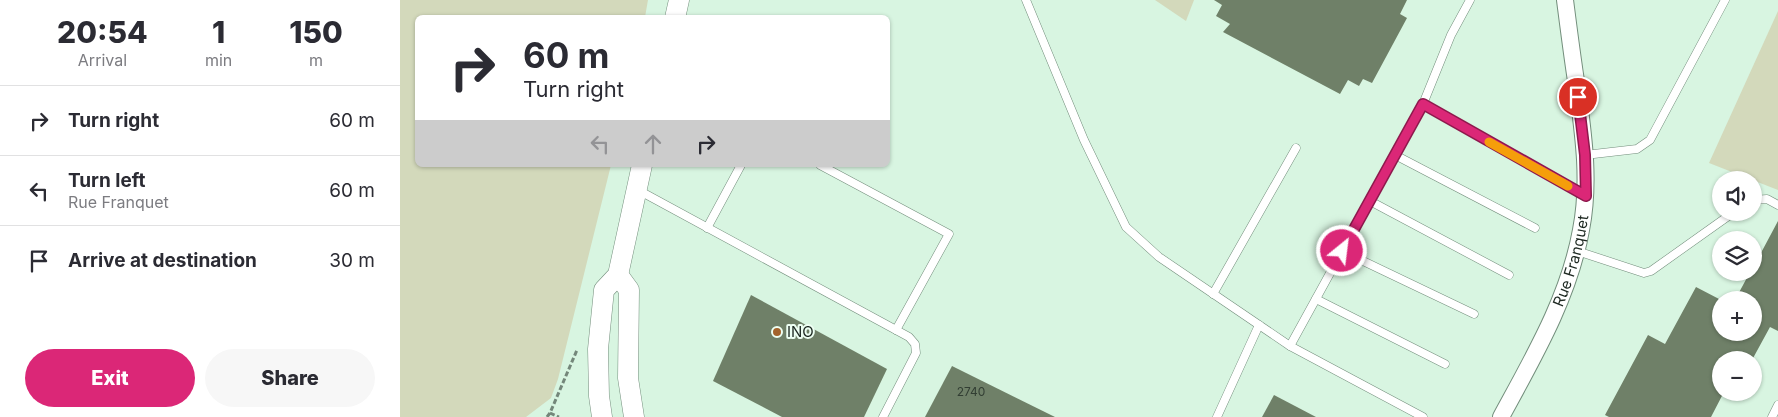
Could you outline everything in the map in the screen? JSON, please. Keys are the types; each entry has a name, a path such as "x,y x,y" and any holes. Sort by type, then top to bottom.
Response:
{"street":[{"path":"676,15 679,0"},
{"name":"Rue Franquet","path":"1501,417 1544,338 1563,292 1577,251 1582,229 1586,196 1585,155 1565,0"},
{"path":"602,417 599,396 598,348 604,290 618,275 642,167"},
{"path":"618,275 629,290 628,378 634,417"}],"lane":[{"path":"1026,0 1084,140 1126,227 1159,258 1290,346 1423,417"},
{"path":"1290,346 1423,104 1451,35 1470,0"},
{"path":"1585,155 1637,149 1650,140 1725,0"},
{"path":"1423,104 1586,196"},
{"path":"1213,294 1296,148"},
{"path":"1395,155 1535,228"},
{"path":"708,228 740,167"},
{"path":"824,167 949,234 896,330"},
{"path":"637,189 909,337 915,344 916,353 883,417"},
{"path":"1762,199 1767,199 1778,205"},
{"path":"1370,201 1508,274"},
{"path":"1577,251 1644,273 1651,271 1721,221"},
{"path":"1342,251 1474,314"},
{"path":"1316,299 1444,364"},
{"path":"1217,417 1259,325"},
{"path":"1772,417 1778,405"}],"path":[{"path":"546,417 550,413 560,417"}],"green space":[{"path":"400,0 648,0 645,15 415,15 415,167 611,167 558,379 551,398 526,417 400,417"},
{"path":"1155,0 1194,0 1186,21"},
{"path":"1778,11 1778,190 1762,184 1762,171 1729,171 1709,163"}],"building":[{"path":"1214,0 1407,0 1400,14 1407,18 1372,83 1363,79 1359,86 1348,80 1340,94 1223,32 1230,24 1216,16 1222,5"},
{"path":"1778,221 1778,331 1770,327 1757,351 1712,351 1712,401 1719,401 1711,417 1609,417 1605,415 1648,335 1665,344 1696,287 1712,295 1712,341 1762,341 1762,291 1740,291 1745,281 1762,281 1762,251"},
{"name":"INO","path":"751,295 887,369 864,417 782,417 713,381"},
{"path":"952,366 1055,417 925,417"},
{"path":"1274,395 1316,417 1262,417"}],"slow traffic":[{"path":"1489,142 1568,186"}],"place":[{"name":"INO","path":"777,332"}],"route":[{"path":"1342,251 1423,104 1586,196 1584,136 1578,97"}]}
